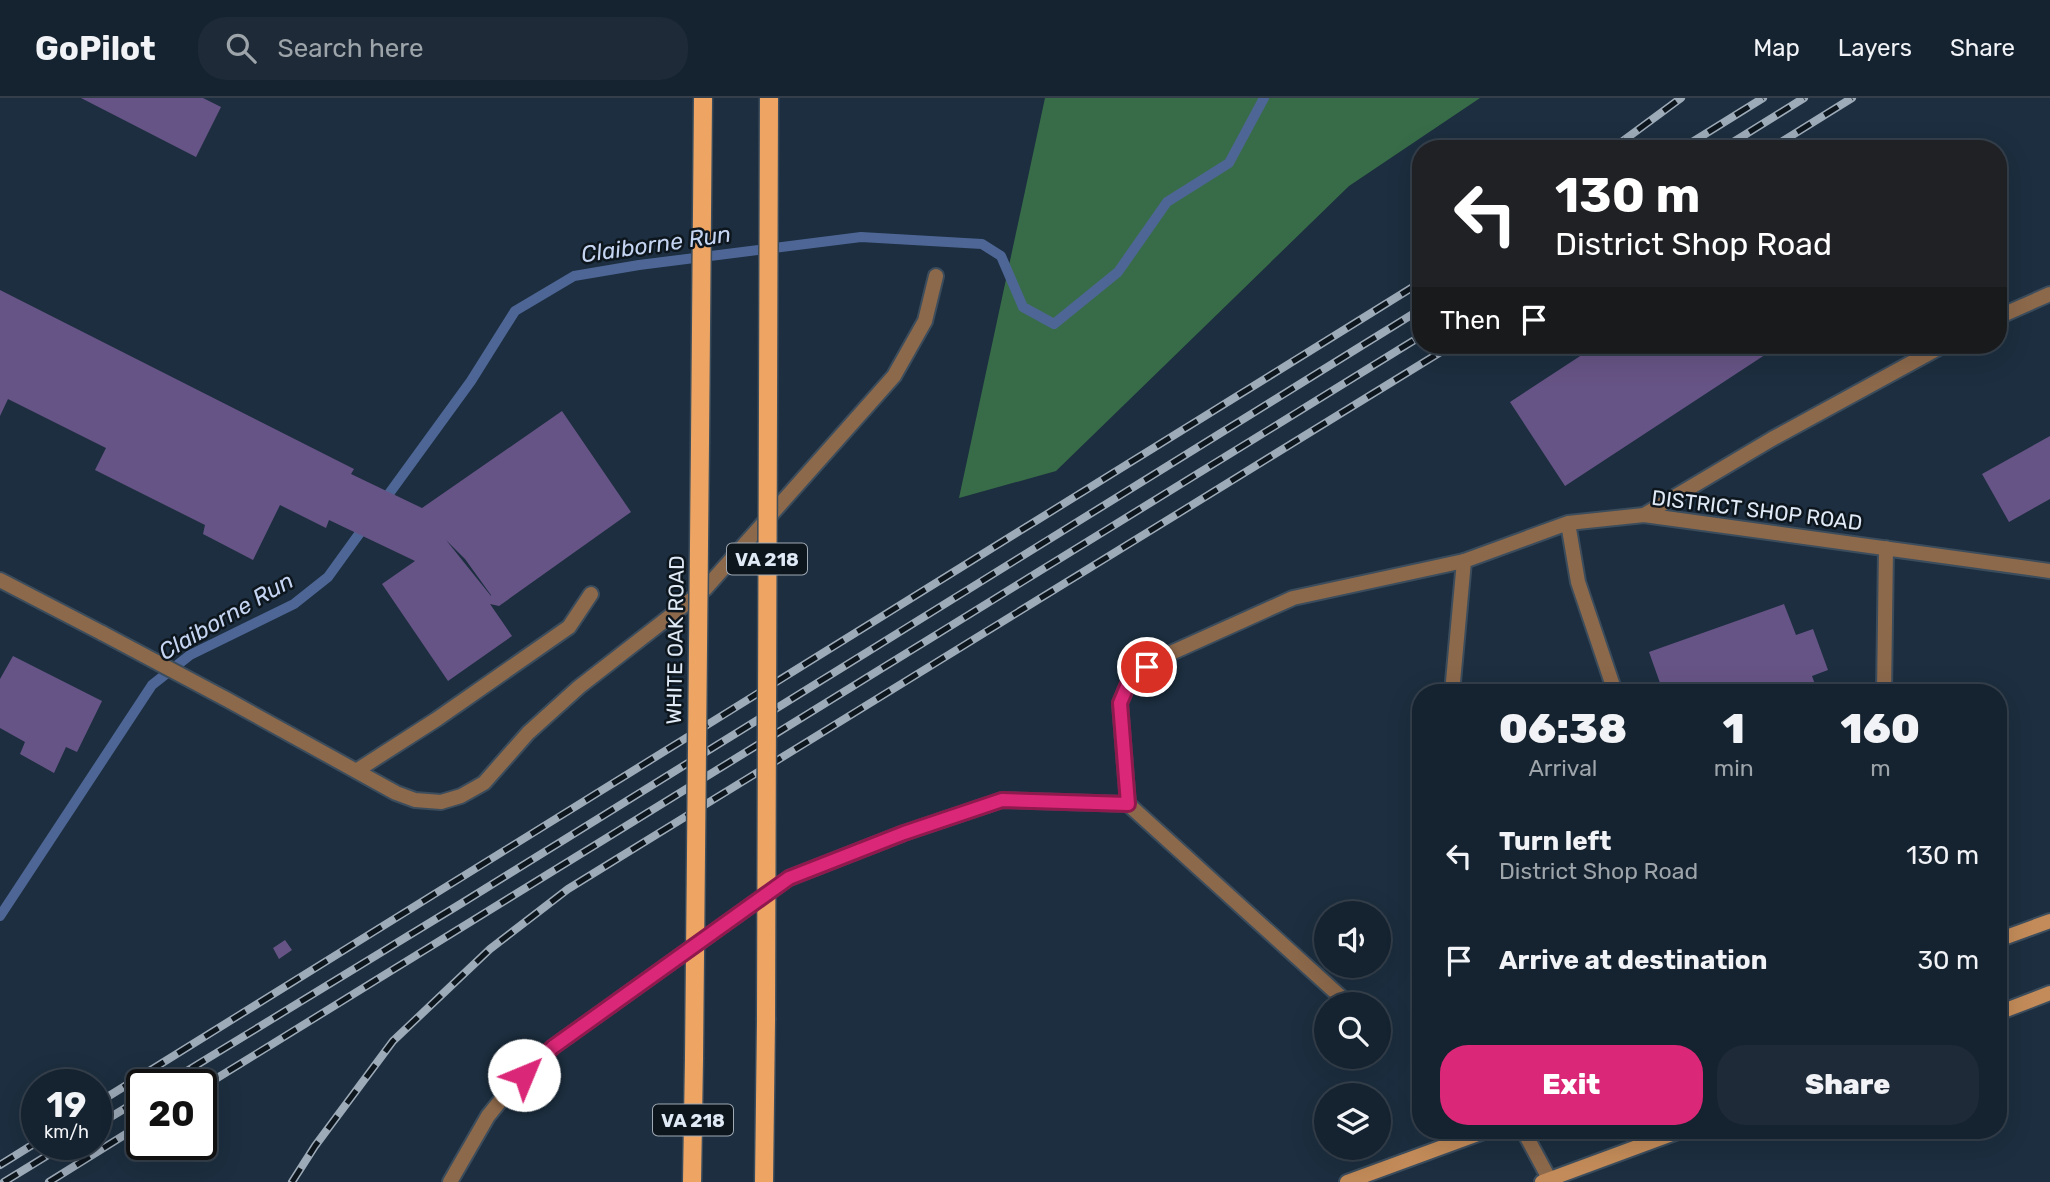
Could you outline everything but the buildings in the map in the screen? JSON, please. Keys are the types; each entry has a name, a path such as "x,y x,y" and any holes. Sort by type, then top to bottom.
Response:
{"main road":[{"name":"WHITE OAK ROAD","path":"692,1182 703,98"},
{"name":"VA 218","path":"764,1182 769,98"},
{"path":"2007,937 2050,921"},
{"path":"2007,1010 2050,993"},
{"path":"1347,1182 1464,1139"},
{"path":"1547,1181 1659,1139"},
{"path":"765,1156 776,1182"}],"street":[{"path":"0,580 226,699 396,793 415,800 441,802 461,796 484,783 528,733 579,687 705,589 894,376 925,321 936,276"},
{"path":"2007,313 2050,294"},
{"path":"1644,515 1772,439 1928,354"},
{"name":"DISTRICT SHOP ROAD","path":"1128,804 1120,703 1131,677 1162,657 1293,598 1464,561 1568,523 1644,515 2050,571"},
{"path":"1568,523 1578,582 1612,683"},
{"path":"1884,684 1886,548"},
{"path":"1453,684 1464,561"},
{"path":"356,771 437,719 569,627 591,594"},
{"path":"450,1182 488,1116 510,1089 553,1047 789,878 904,833 1002,800 1128,804 1335,992"},
{"path":"1527,1139 1547,1181"}],"green space":[{"path":"1045,98 1480,98 1417,140 1412,140 1412,144 1349,186 1056,471 959,498"}],"waterway":[{"name":"Claiborne Run","path":"383,502 471,381 515,311 574,276 639,265 861,237 982,244 1001,256 1023,307 1054,324 1118,272 1167,202 1229,163 1264,98"},
{"name":"Claiborne Run","path":"0,916 152,685 190,655 294,604 328,577 367,523"}],"railway":[{"path":"1624,140 1681,98"},
{"path":"1695,140 1763,98"},
{"path":"1736,140 1804,98"},
{"path":"1784,140 1852,98"},
{"path":"112,1094 1412,288"},
{"path":"190,1069 1412,315"},
{"path":"217,1078 1412,342"},
{"path":"292,1182 315,1146 393,1041 490,949 568,889 1437,354"},
{"path":"112,1116 126,1108"},
{"path":"49,1182 126,1134"},
{"path":"0,1165 21,1152"},
{"path":"4,1182 40,1160"}],"route":[{"path":"524,1075 553,1047 789,878 904,833 1002,800 1128,804 1120,703 1131,677 1147,667"}]}
